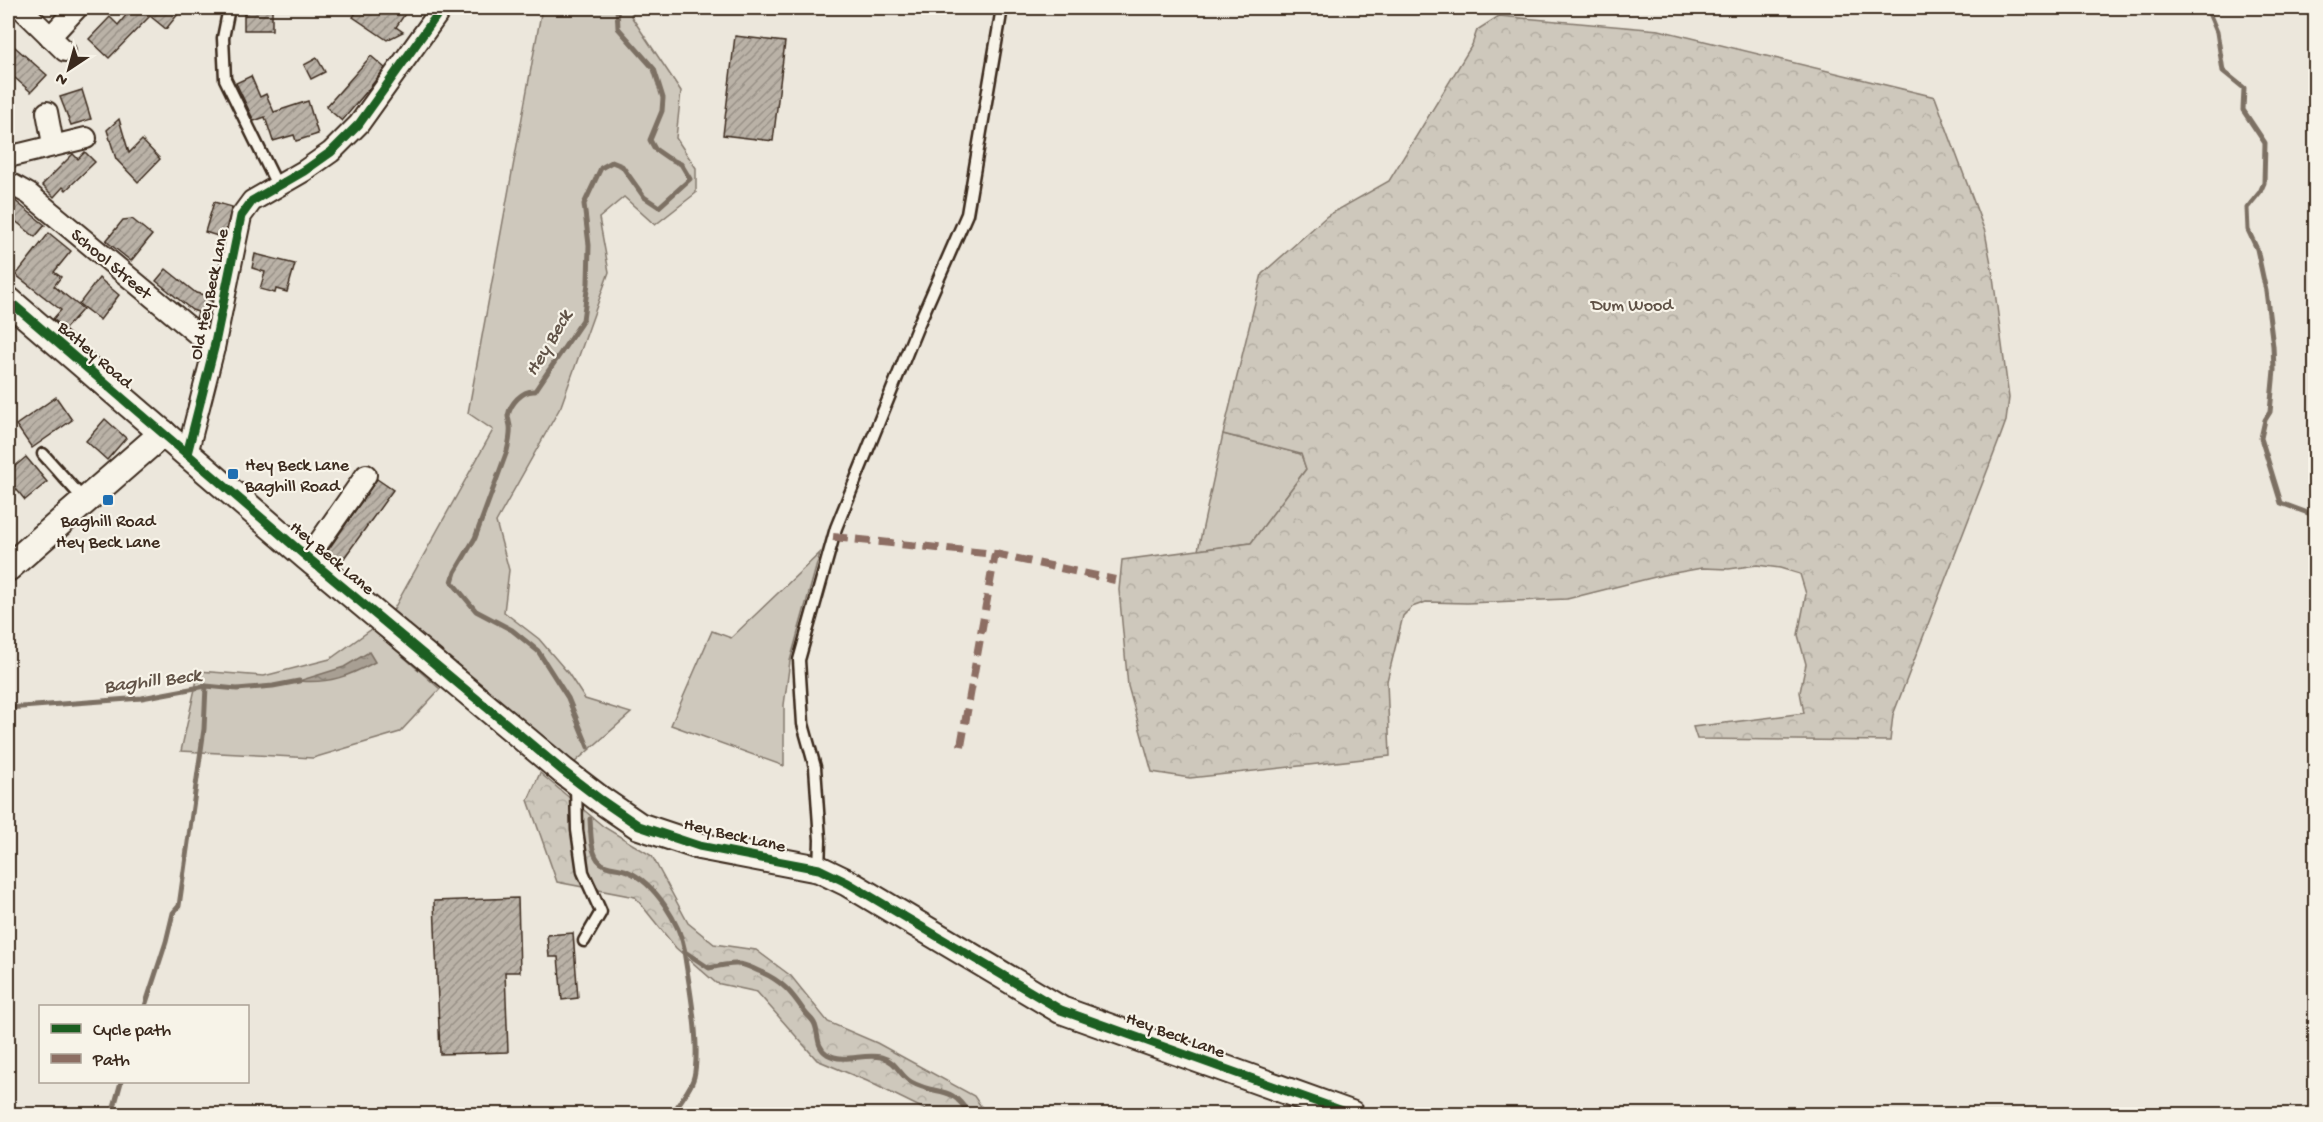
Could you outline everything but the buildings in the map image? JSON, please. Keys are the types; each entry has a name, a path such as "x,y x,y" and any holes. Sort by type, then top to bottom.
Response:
{"street":[{"path":"21,8 65,51"},
{"path":"50,38 77,8"},
{"name":"Old Hey Beck Lane","path":"188,454 214,348 241,216 252,201 304,171 331,152 359,124 442,8"},
{"path":"47,112 53,144"},
{"path":"8,157 53,144 86,138"},
{"name":"School Street","path":"8,186 13,185 29,194 214,348"},
{"name":"Batley Road","path":"8,300 163,433"},
{"path":"8,568 163,433"},
{"name":"Hey Beck Lane","path":"163,433 308,558 576,782 639,826 699,846 819,869 848,883 1061,1010 1350,1114"},
{"path":"308,558 366,475"}],"lane":[{"path":"229,8 223,38 225,78 278,187"},
{"path":"819,869 820,840 815,767 803,724 799,660 836,528 917,328 967,214 1002,8"},
{"path":"43,454 85,501"},
{"path":"576,782 577,830 583,872 601,912 584,941"}],"green space":[{"path":"542,8 633,8 631,16 681,91 676,138 696,168 696,193 655,225 624,197 599,218 609,272 561,406 496,522 509,570 504,612 539,639 568,673 585,699 631,713 574,763 391,614 493,430 468,413"},
{"name":"Dum Wood","path":"1499,16 1659,30 1935,97 1985,232 2009,398 2006,421 1998,443 1893,715 1890,741 1697,739 1693,727 1804,713 1800,692 1806,664 1798,635 1806,594 1800,574 1757,565 1729,569 1702,568 1663,575 1567,599 1467,603 1426,602 1412,607 1403,616 1387,681 1390,756 1190,778 1152,772 1128,686 1119,590 1122,560 1251,543 1306,469 1301,454 1223,434 1262,274 1327,216 1389,181 1472,45 1477,30"},
{"path":"1223,434 1301,454 1306,469 1251,543 1198,550"},
{"path":"820,553 790,661 784,705 784,766 671,725 712,631 731,638"},
{"path":"372,629 440,689 400,732 313,758 181,751 199,671 264,676 330,659"},
{"path":"540,773 604,827 652,856 688,923 714,944 756,950 791,976 828,1022 877,1043 974,1096 986,1114 934,1114 867,1081 817,1060 757,992 716,983 676,948 635,897 557,882 528,800"}],"water":[{"path":"369,652 375,662 356,671 329,680 299,681 344,667"}],"waterway":[{"name":"Hey Beck","path":"588,747 568,698 538,651 512,630 476,611 452,582 455,572 475,538 507,451 510,433 508,416 511,407 521,395 535,391 583,320 588,283 589,245 584,204 601,168 612,162 622,166 644,197 659,207 690,179 681,164 655,149 650,140 662,111 663,98 654,69 618,28 617,8"},
{"path":"2210,8 2209,13 2217,32 2223,71 2244,88 2243,110 2265,143 2264,183 2247,208 2248,230 2257,249 2266,291 2273,346 2274,370 2270,412 2265,420 2261,438 2281,503 2316,516"},
{"name":"Baghill Beck","path":"8,708 142,698 206,686 237,689 299,681"},
{"path":"145,1005 173,913 179,906 204,729 206,686"},
{"path":"590,819 595,856 604,865 637,877 656,894 672,917 685,952 709,968 740,964 775,979 786,988 813,1021 819,1044 827,1054 840,1058 874,1056 886,1059 911,1082 956,1098 969,1114"},
{"path":"674,1114 692,1082 696,1064 694,1015 684,951"},
{"path":"112,1114 121,1083"}],"marked path":[{"path":"833,537 995,554 1115,580"},
{"path":"961,746 995,554"}],"cycle path":[{"path":"187,454 214,348 241,216 252,201 304,171 331,152 359,124 442,8"},
{"path":"8,300 308,558 563,771 639,826 699,846 819,869 848,883 1061,1010 1351,1114"}],"place":[{"name":"Hey Beck Lane Baghill Road","path":"233,474"},
{"name":"Baghill Road Hey Beck Lane","path":"108,500"}]}
